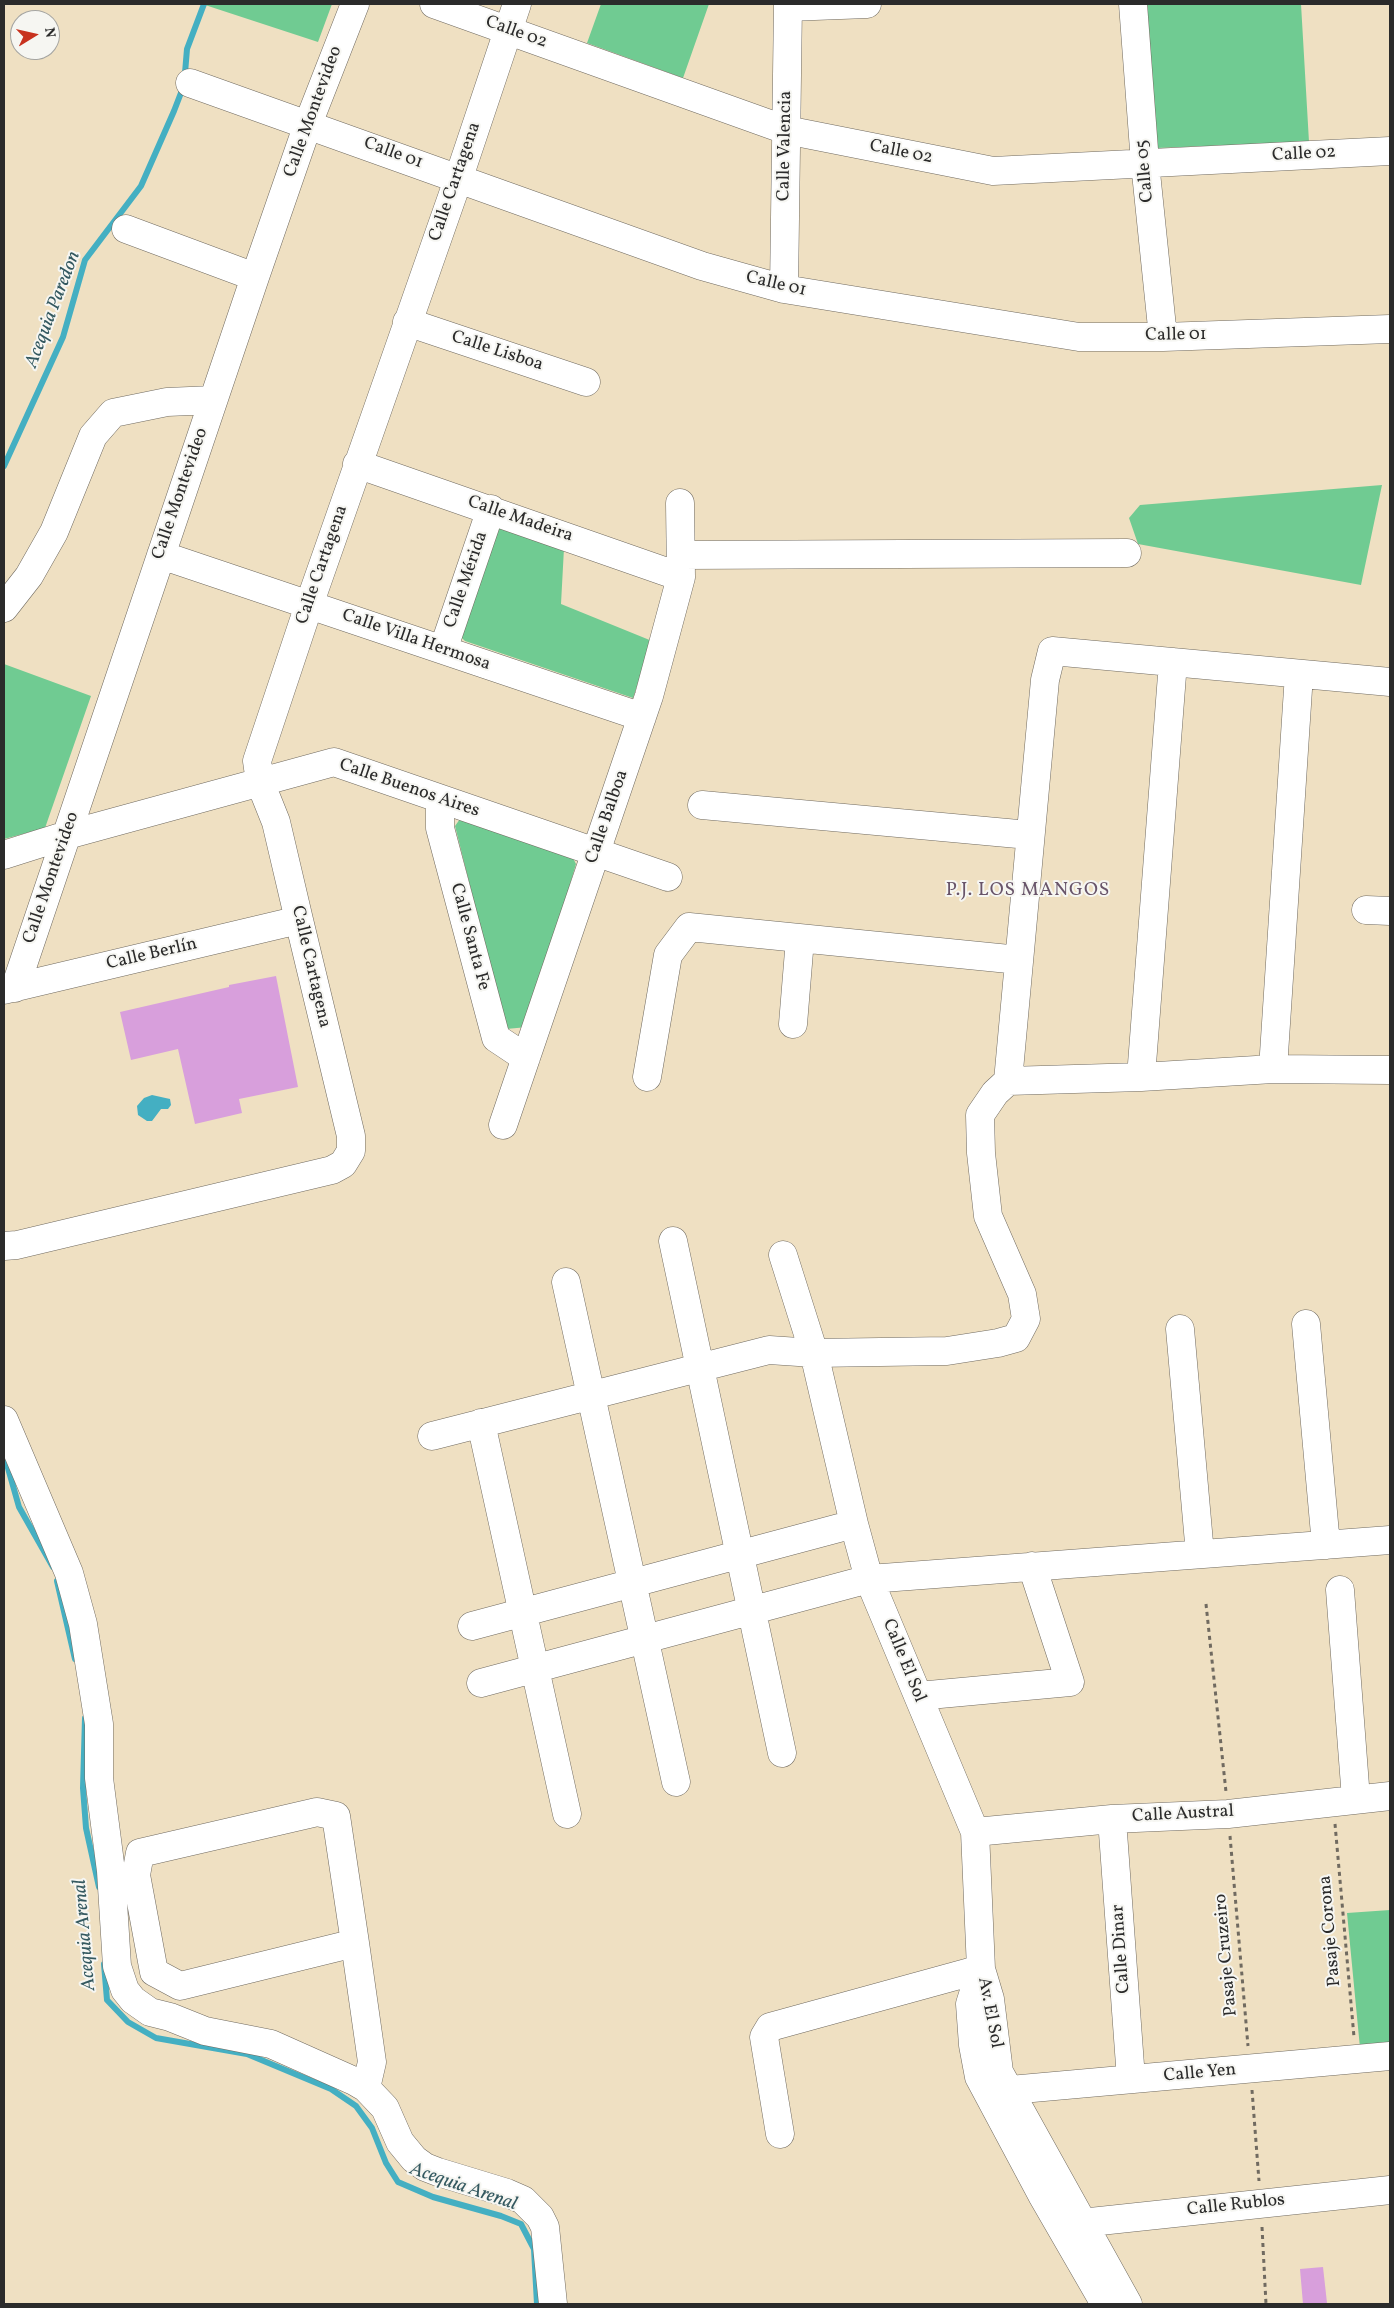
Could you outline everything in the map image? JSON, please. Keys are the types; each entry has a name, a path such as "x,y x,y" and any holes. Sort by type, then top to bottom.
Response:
{"street":[{"name":"Calle Montevideo","path":"9,989 67,835 308,124 355,4"},
{"name":"Calle 02","path":"434,4 786,130 993,171 1390,151"},
{"name":"Calle Cartagena","path":"4,1246 17,1245 332,1170 348,1159 352,1144 276,822 260,782 257,761 357,464 459,178 517,4"},
{"path":"788,5 867,4"},
{"name":"Calle 05","path":"1133,4 1145,163 1163,337"},
{"name":"Calle Valencia","path":"784,289 788,5"},
{"name":"Calle 01","path":"190,83 702,266 784,289 1079,337 1163,337 1390,329"},
{"path":"126,229 255,277"},
{"name":"Calle Lisboa","path":"407,322 586,382"},
{"path":"4,608 28,576 54,532 93,436 113,413 167,402 213,400"},
{"name":"Calle Madeira","path":"357,464 491,509 681,566"},
{"name":"Calle Balboa","path":"503,1125 642,718 681,566 680,503"},
{"name":"Calle Mérida","path":"443,650 491,509"},
{"path":"681,566 1127,554"},
{"name":"Calle Villa Hermosa","path":"161,555 642,718"},
{"path":"1008,1081 1044,680 1052,651 1390,682"},
{"path":"1141,1077 1174,662"},
{"path":"1274,1069 1299,674"},
{"name":"Calle Buenos Aires","path":"4,855 67,835 334,762 668,877"},
{"name":"Calle Santa Fe","path":"440,800 440,828 496,1038 526,1058"},
{"path":"702,805 1029,835"},
{"name":"Calle Berlín","path":"9,989 299,920"},
{"path":"646,1077 668,955 689,927 1018,960"},
{"path":"793,1024 800,939"},
{"path":"432,1436 769,1350 814,1353 947,1351 998,1343 1016,1338 1026,1319 1022,1294 988,1216 981,1153 980,1116 995,1093 1008,1081 1141,1077 1274,1069 1390,1070"},
{"path":"674,1241 699,1355 699,1368 782,1753"},
{"name":"Calle El Sol","path":"783,1255 814,1353 854,1524 870,1579 975,1832 981,1969"},
{"path":"566,1282 676,1782"},
{"path":"1306,1324 1326,1545"},
{"path":"1180,1329 1200,1554"},
{"path":"4,1420 65,1564 83,1624 99,1724 99,1778 111,1871 117,1966 125,1990 133,2000 150,2012 170,2017 205,2031 249,2039 288,2050 366,2088 384,2108 400,2142 414,2159 425,2167 515,2196 533,2208 540,2217 548,2238 553,2304"},
{"path":"481,1423 567,1814"},
{"path":"472,1626 854,1524"},
{"path":"482,1683 870,1579 1390,1540"},
{"path":"918,1696 1070,1682 1032,1566"},
{"path":"1340,1590 1344,1800"},
{"name":"Calle Austral","path":"975,1832 1112,1819 1228,1814 1390,1796"},
{"path":"355,1943 180,1986 154,1972 136,1875 140,1853 317,1812 336,1816 355,1943 372,2062 366,2088"},
{"name":"Calle Dinar","path":"1112,1819 1132,2080"},
{"path":"780,2134 764,2036 770,2027 981,1969"},
{"name":"Av. El Sol","path":"981,1969 991,2007 999,2072 1081,2223 1128,2304"},
{"name":"Av. El Sol","path":"981,1969 970,2004 972,2045 979,2077 1042,2194 1105,2304"},
{"name":"Calle Yen","path":"1010,2090 1390,2056"},
{"name":"Calle Rublos","path":"1081,2223 1390,2190"}],"path":[{"name":"Pasaje Cruzeiro","path":"1206,1604 1228,1814 1250,2070 1261,2203 1266,2304"},
{"name":"Pasaje Corona","path":"1344,1800 1357,2058"}],"green space":[{"path":"202,4 332,4 318,42"},
{"path":"601,4 709,4 683,78 587,43"},
{"path":"1301,4 1309,142 1157,148 1147,5"},
{"path":"1382,485 1361,585 1138,544 1129,518 1140,505"},
{"path":"508,525 564,548 561,604 652,641 633,698 465,641 460,636 499,529"},
{"path":"4,664 91,696 45,828 4,839"},
{"path":"460,819 573,858 576,864 528,1027 506,1029 455,826"},
{"path":"1390,1910 1390,2046 1360,2048 1347,1913"}],"water":[{"path":"152,1095 170,1099 171,1105 168,1109 161,1109 152,1121 147,1121 138,1115 137,1106 144,1098"}],"building":[{"path":"276,976 298,1087 239,1099 242,1113 195,1124 178,1049 131,1060 120,1012 229,987 229,985"},
{"path":"1323,2267 1327,2303 1303,2304 1300,2269"}],"waterway":[{"name":"Acequia Paredon","path":"4,466 63,337 85,260 141,186 174,111 184,85 187,49 204,4"},
{"name":"Acequia Arenal","path":"4,1454 19,1507 53,1567"},
{"name":"Acequia Arenal","path":"57,1581 75,1659"},
{"name":"Acequia Arenal","path":"85,1718 83,1788 86,1828 99,1887"},
{"name":"Acequia Arenal","path":"104,1964 107,2000 128,2022 156,2038 247,2054 331,2089 356,2106 372,2128 386,2163 398,2182 433,2197 501,2216 521,2224 534,2249 537,2304"}],"district":[{"name":"P.J. LOS MANGOS","path":"1028,892"}]}
